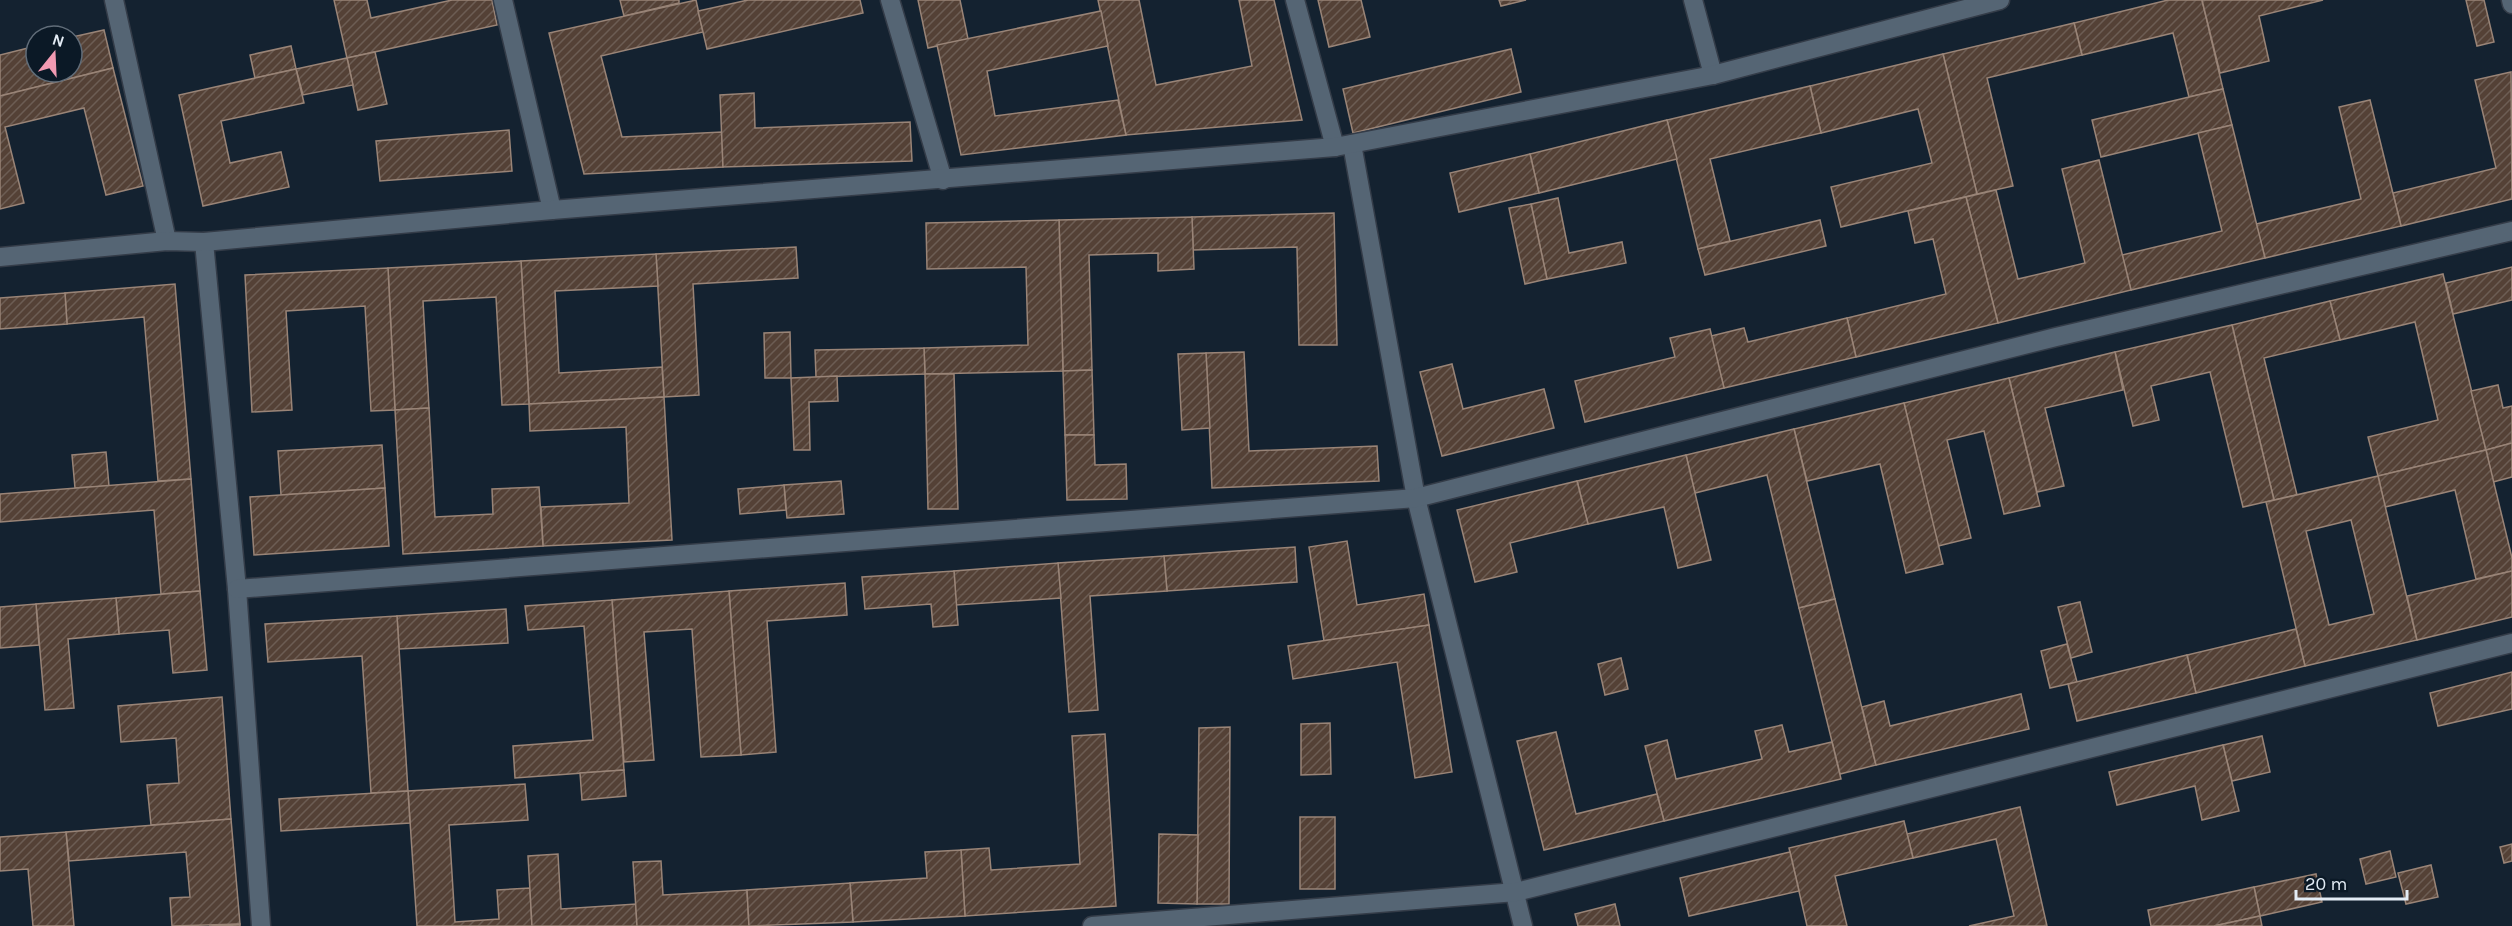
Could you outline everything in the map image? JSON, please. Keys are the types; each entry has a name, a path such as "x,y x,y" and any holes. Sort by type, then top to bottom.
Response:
{"street":[{"path":"114,0 167,241"},
{"path":"503,0 552,210"},
{"path":"890,0 944,180"},
{"path":"1294,0 1344,146 1416,498 1523,926"},
{"path":"1693,0 1713,75"},
{"path":"0,257 167,241 204,242 552,210 1344,146 1713,75 2000,0"},
{"path":"237,589 1416,498 2056,337 2512,231"},
{"path":"204,242 237,589 261,926"},
{"path":"1092,926 1516,892 2512,644"}],"building":[{"path":"334,0 367,0 371,18 452,0 492,0 497,25 347,58"},
{"path":"620,0 679,0 679,3 624,16"},
{"path":"696,0 703,32 601,56 622,137 722,132 723,167 584,174 549,33"},
{"path":"748,0 860,0 863,13 707,49 698,11"},
{"path":"918,0 960,0 968,39 928,48"},
{"path":"1098,0 1139,0 1156,85 1252,66 1239,0 1274,0 1302,120 1126,135"},
{"path":"1318,0 1361,0 1370,37 1329,47"},
{"path":"1499,0 1526,0 1501,6"},
{"path":"2168,0 2202,0 2223,89 2189,97 2173,33 2082,55 2074,23"},
{"path":"2202,0 2323,0 2259,16 2269,61 2220,73"},
{"path":"2466,0 2484,0 2494,42 2477,46"},
{"path":"1101,11 1108,46 987,71 995,116 1118,100 1126,135 961,155 937,45"},
{"path":"2074,23 2082,55 1987,78 2013,186 1977,194 1943,54"},
{"path":"104,30 113,68 84,75 84,34"},
{"path":"291,46 296,69 255,78 250,55"},
{"path":"24,49 24,84 48,84 0,96 0,55"},
{"path":"1511,49 1521,92 1353,133 1343,89"},
{"path":"375,52 387,104 358,110 347,58"},
{"path":"1943,54 1977,194 1841,227 1831,187 1932,163 1918,109 1821,133 1810,86"},
{"path":"347,58 353,85 303,95 296,69"},
{"path":"113,68 143,186 106,195 84,108 5,127 24,203 0,209 0,96 48,84 84,84 84,75"},
{"path":"296,69 304,103 221,121 230,163 281,152 289,187 203,206 179,95"},
{"path":"2511,72 2512,199 2401,226 2393,193 2496,168 2475,80"},
{"path":"1810,86 1821,133 1710,159 1730,241 1698,249 1667,120"},
{"path":"2223,89 2232,125 2101,157 2092,120"},
{"path":"754,93 755,128 910,122 912,161 723,167 720,95"},
{"path":"2370,100 2401,226 2265,258 2256,224 2361,199 2339,107"},
{"path":"1667,120 1677,159 1539,193 1530,154"},
{"path":"2232,125 2265,258 2131,290 2122,255 2222,231 2198,133"},
{"path":"509,130 512,171 380,181 376,141"},
{"path":"1530,154 1539,193 1459,212 1450,173"},
{"path":"2099,160 2131,290 1998,323 1966,197 1996,190 2018,279 2085,263 2062,169"},
{"path":"1966,197 1998,323 1856,357 1847,318 1946,294 1933,239 1915,243 1908,211"},
{"path":"1558,198 1569,253 1622,242 1626,263 1547,279 1531,204"},
{"path":"1531,204 1547,279 1525,284 1509,208"},
{"path":"1334,213 1337,345 1299,345 1297,247 1193,250 1192,217"},
{"path":"1192,217 1194,269 1158,271 1158,253 1089,255 1092,370 1063,371 1059,220"},
{"path":"1059,220 1063,371 925,374 924,348 1028,345 1026,267 927,269 926,223"},
{"path":"1820,220 1826,246 1705,275 1698,249"},
{"path":"796,247 798,278 693,284 699,395 664,397 656,254"},
{"path":"656,254 658,286 555,291 559,373 662,367 664,397 529,404 521,261"},
{"path":"521,261 529,404 502,405 496,297 423,301 429,408 395,410 388,268"},
{"path":"2512,267 2512,300 2453,314 2446,283"},
{"path":"388,268 395,410 371,411 365,306 286,311 292,410 252,412 245,275"},
{"path":"2443,274 2486,450 2378,476 2368,437 2438,420 2415,322 2340,340 2330,301"},
{"path":"175,284 191,479 158,481 144,317 67,324 65,293"},
{"path":"65,293 67,324 0,329 0,298"},
{"path":"2330,301 2340,340 2264,358 2297,495 2274,500 2232,325"},
{"path":"1847,318 1856,357 1724,388 1711,336 1744,328 1748,342"},
{"path":"2232,325 2274,500 2243,507 2210,372 2151,386 2159,420 2133,426 2115,352"},
{"path":"1710,329 1724,388 1585,422 1575,381 1675,357 1670,338"},
{"path":"790,332 791,378 765,378 764,333"},
{"path":"924,348 925,374 816,377 815,350"},
{"path":"1244,352 1249,451 1377,446 1379,481 1212,488 1206,353"},
{"path":"2115,352 2123,390 2045,408 2064,486 2037,492 2009,378"},
{"path":"1206,353 1210,428 1182,430 1178,354"},
{"path":"1452,364 1463,409 1544,389 1554,428 1442,456 1420,372"},
{"path":"1092,370 1094,435 1065,435 1063,371"},
{"path":"925,374 954,374 958,509 928,509"},
{"path":"837,376 838,401 809,402 810,450 794,450 791,378"},
{"path":"2009,378 2040,506 2004,514 1984,431 1947,440 1971,538 1938,546 1904,403"},
{"path":"2498,385 2503,408 2512,406 2512,443 2486,450 2471,391"},
{"path":"664,397 672,540 543,546 541,507 629,503 626,427 530,431 529,404"},
{"path":"1904,403 1943,564 1906,573 1880,464 1807,481 1794,429"},
{"path":"429,408 435,517 493,514 492,489 539,487 543,546 403,554 395,410"},
{"path":"1794,429 1835,599 1799,608 1767,475 1695,493 1686,455"},
{"path":"1065,435 1094,435 1095,465 1126,464 1127,499 1067,500"},
{"path":"2512,443 2512,477 2493,482 2486,450"},
{"path":"382,445 385,488 281,495 278,451"},
{"path":"2486,450 2512,558 2512,571 2476,579 2455,490 2385,507 2378,476"},
{"path":"106,452 109,486 75,488 72,455"},
{"path":"1686,455 1711,560 1678,568 1664,507 1588,524 1577,481"},
{"path":"2378,476 2417,640 2305,666 2266,502","holes":["2351,520 2374,614 2329,625 2306,531"]},
{"path":"191,479 200,591 161,594 154,510 0,522 0,494"},
{"path":"841,481 844,514 787,518 784,485"},
{"path":"1577,481 1588,524 1510,543 1517,572 1475,582 1457,510"},
{"path":"784,485 786,510 740,514 738,489"},
{"path":"385,488 389,546 254,555 250,497"},
{"path":"1347,541 1357,605 1424,594 1429,625 1324,641 1309,547"},
{"path":"1295,547 1297,582 1167,591 1164,556"},
{"path":"1164,556 1167,591 1090,596 1098,710 1069,712 1058,563"},
{"path":"1058,563 1061,598 956,605 954,571"},
{"path":"954,571 958,625 933,627 931,604 865,609 862,577"},
{"path":"2512,571 2512,617 2417,640 2407,596"},
{"path":"845,583 847,615 767,621 776,752 741,755 729,591"},
{"path":"200,591 207,670 173,673 169,630 119,634 116,598"},
{"path":"729,591 741,755 701,757 692,629 644,632 654,760 624,762 612,600"},
{"path":"116,598 119,634 68,639 74,708 45,710 36,604"},
{"path":"1835,599 1876,765 1840,774 1799,608"},
{"path":"612,600 624,770 515,778 513,746 593,740 584,626 528,630 525,606"},
{"path":"2080,602 2092,652 2071,658 2058,607"},
{"path":"36,604 39,645 0,648 0,607"},
{"path":"506,609 508,643 399,649 397,616"},
{"path":"397,616 408,791 371,793 362,656 268,662 265,624"},
{"path":"1429,625 1452,772 1415,778 1397,662 1293,679 1288,646"},
{"path":"2296,629 2305,666 2196,693 2187,655"},
{"path":"2067,644 2077,682 2050,688 2041,651"},
{"path":"2187,655 2196,693 2077,721 2068,684"},
{"path":"1621,658 1628,689 1605,695 1598,664"},
{"path":"2512,672 2512,709 2438,726 2430,693"},
{"path":"2021,694 2029,729 1876,765 1862,707 1884,701 1890,726"},
{"path":"222,697 231,819 151,825 147,785 179,783 176,738 121,742 118,706"},
{"path":"1330,723 1331,774 1301,775 1301,724"},
{"path":"1782,725 1789,752 1832,742 1841,779 1664,821 1645,746 1667,740 1676,779 1762,759 1755,731"},
{"path":"1230,727 1229,904 1197,904 1199,728"},
{"path":"1556,732 1576,814 1657,794 1664,821 1544,850 1517,741"},
{"path":"1105,734 1116,906 965,916 961,850 989,848 991,870 1080,864 1072,736"},
{"path":"2262,736 2270,772 2232,781 2223,745"},
{"path":"2223,745 2239,811 2202,820 2195,786 2117,805 2109,772"},
{"path":"624,770 626,796 582,800 580,773"},
{"path":"525,784 528,820 449,825 455,922 499,919 497,890 530,888 532,926 417,926 408,791"},
{"path":"408,791 410,823 281,831 279,799"},
{"path":"2020,807 2047,926 1969,926 2014,916 1996,839 1913,858 1907,834"},
{"path":"1300,817 1335,817 1335,889 1300,889"},
{"path":"231,819 240,924 172,926 170,898 190,897 186,852 69,861 66,832"},
{"path":"1904,821 1913,858 1835,876 1847,926 1807,926 1789,848"},
{"path":"66,832 74,926 33,926 28,869 0,871 0,837"},
{"path":"1159,834 1198,835 1197,904 1158,903"},
{"path":"2512,844 2512,861 2504,863 2500,847"},
{"path":"961,850 965,916 853,922 850,883 927,878 925,852"},
{"path":"2390,851 2396,877 2366,884 2360,859"},
{"path":"1790,852 1799,891 1689,916 1680,878"},
{"path":"558,854 561,909 636,904 637,926 532,926 528,856"},
{"path":"661,861 663,895 747,890 749,926 637,926 633,862"},
{"path":"2431,865 2438,897 2406,904 2398,873"},
{"path":"2316,874 2322,902 2260,916 2254,887"},
{"path":"850,883 853,922 749,926 747,890"},
{"path":"2254,887 2260,916 2214,926 2151,926 2148,910"},
{"path":"1615,904 1620,926 1578,926 1575,914"},
{"path":"2260,916 2262,926 2214,926"},
{"path":"240,924 240,926 209,926"}]}
